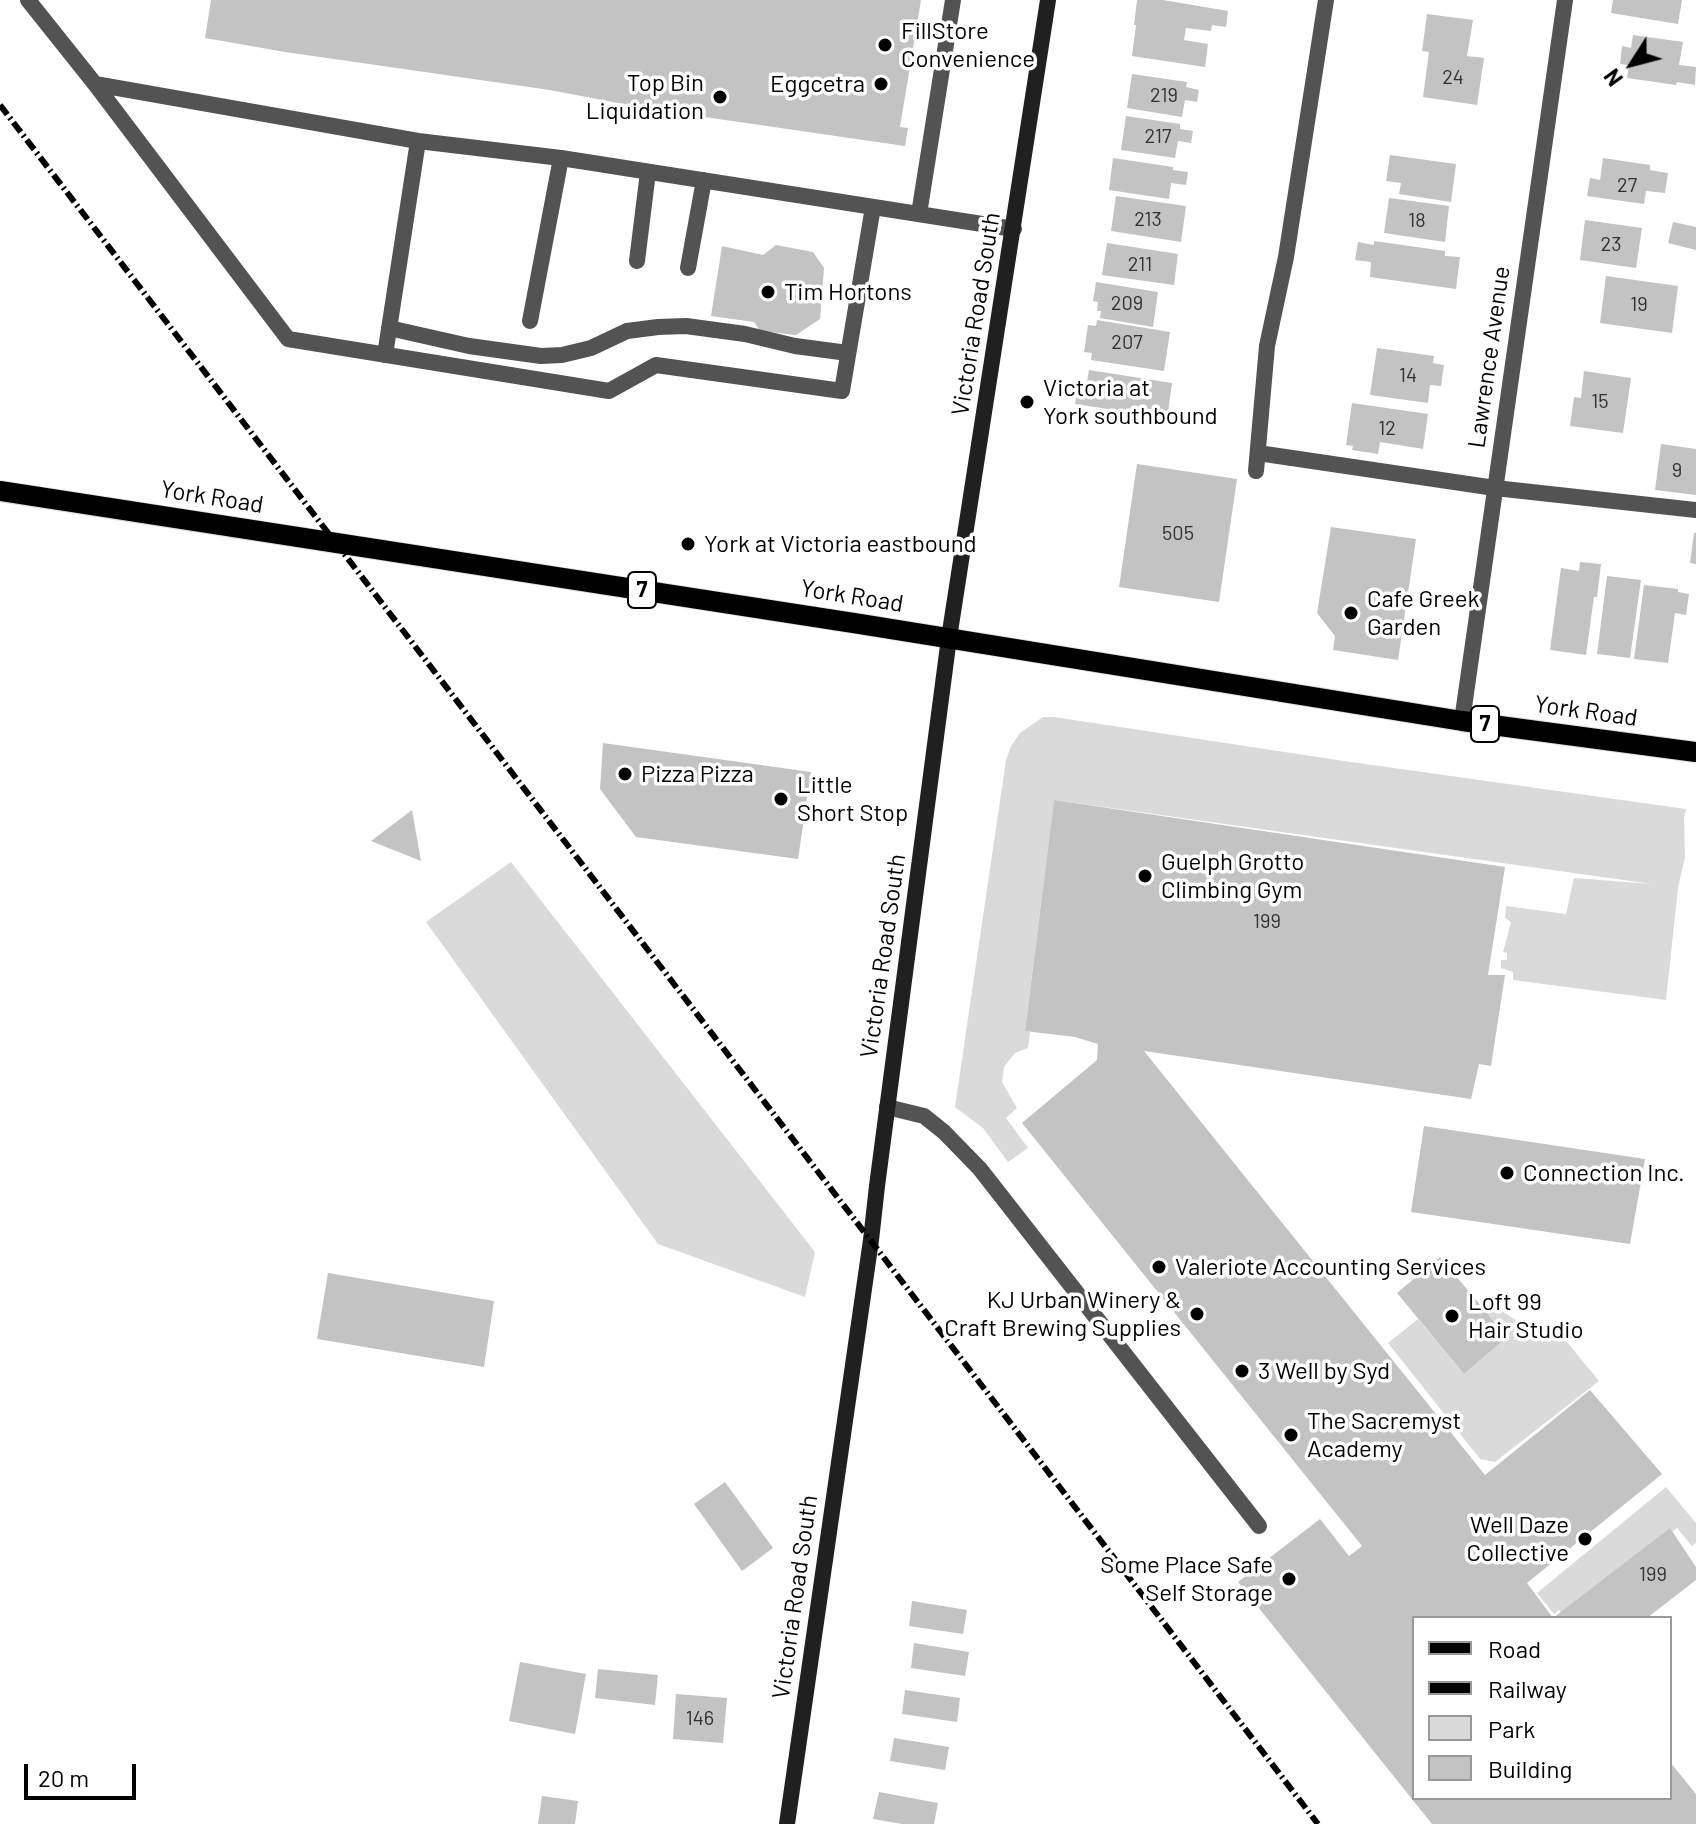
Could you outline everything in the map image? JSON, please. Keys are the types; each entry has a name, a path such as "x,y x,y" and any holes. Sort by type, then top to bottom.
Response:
{"main road":[{"name":"Victoria Road South","path":"787,1824 871,1240 949,638 1048,0"},
{"name":"York Road","path":"0,491 1462,721 1696,752"}],"street":[{"path":"28,0 288,339 609,391 656,365 842,391 873,207"},
{"path":"919,214 953,0"},
{"path":"1256,471 1267,346 1286,257 1326,0"},
{"name":"Lawrence Avenue","path":"1462,721 1565,0"},
{"path":"95,84 418,141 561,158 1014,229"},
{"path":"385,355 418,141"},
{"path":"530,321 561,158"},
{"path":"637,261 648,172"},
{"path":"688,268 704,180"},
{"path":"389,328 469,346 541,356 591,348 627,331 686,326 848,353"},
{"path":"1258,453 1495,488 1696,510"},
{"path":"887,1107 924,1116 980,1169 1259,1526"}],"green space":[{"path":"1043,717 1686,809 1685,857 1678,888 1666,1000 1513,980 1513,972 1501,968 1501,960 1507,960 1507,953 1503,952 1511,922 1505,918 1506,906 1566,914 1574,878 1652,884 1054,800 1025,1030 1030,1032 1028,1048 1015,1053 1004,1067 1002,1082 1017,1108 1006,1118 1028,1148 1008,1162 983,1128 955,1107 1006,760 1020,733"},
{"path":"511,862 815,1252 805,1297 658,1244 426,922"},
{"path":"1496,1307 1545,1336 1562,1336 1599,1381 1495,1462 1480,1459 1388,1343 1418,1319 1464,1374 1506,1338 1487,1313"},
{"path":"1666,1487 1696,1523 1696,1543 1692,1546 1677,1528 1565,1616 1559,1610 1554,1614 1537,1593"}],"building":[{"path":"211,0 921,0 900,127 908,128 905,146 649,109 550,90 205,38"},
{"path":"1137,0 1163,0 1228,11 1226,27 1212,25 1211,31 1186,28 1184,40 1208,44 1205,67 1132,56"},
{"path":"1613,0 1682,0 1678,24 1611,13"},
{"path":"1427,14 1473,20 1467,56 1484,58 1477,105 1423,97 1429,52 1422,51"},
{"path":"1633,35 1683,42 1679,65 1696,67 1695,85 1627,78 1629,65 1620,64 1622,46 1631,48"},
{"path":"1132,74 1187,82 1186,87 1199,90 1197,102 1185,100 1182,117 1127,108"},
{"path":"1126,116 1180,124 1180,129 1193,131 1191,143 1178,141 1175,158 1121,150"},
{"path":"1390,155 1456,164 1451,202 1399,194 1401,183 1386,181"},
{"path":"1113,158 1188,172 1186,185 1171,183 1169,199 1109,190"},
{"path":"1603,158 1650,165 1650,170 1668,173 1665,193 1646,191 1644,204 1587,196 1590,178 1600,180"},
{"path":"1116,196 1186,206 1181,242 1111,231"},
{"path":"1389,198 1449,206 1445,242 1384,233"},
{"path":"1585,220 1642,228 1636,268 1580,260"},
{"path":"1673,222 1696,227 1696,250 1668,243"},
{"path":"1374,241 1445,251 1445,256 1460,257 1456,289 1370,277 1371,262 1355,260 1358,242 1374,245"},
{"path":"1107,243 1178,254 1174,285 1102,275"},
{"name":"Tim Hortons","path":"776,245 813,252 824,268 820,319 796,335 760,331 754,322 711,316 722,246 763,255"},
{"path":"1606,276 1678,286 1672,333 1600,323"},
{"path":"1096,282 1158,292 1153,327 1100,318 1098,302 1093,301"},
{"path":"1097,320 1170,332 1164,371 1091,360 1092,353 1084,352 1088,325 1096,326"},
{"path":"1377,348 1434,356 1433,363 1444,365 1441,386 1430,385 1428,403 1370,395"},
{"path":"1089,370 1172,383 1168,412 1154,410 1154,416 1075,404 1078,385 1086,387"},
{"path":"1584,371 1631,378 1623,433 1570,426 1574,397 1581,398"},
{"path":"1352,403 1428,414 1423,449 1380,442 1378,454 1352,450 1353,446 1346,445"},
{"path":"1661,444 1696,449 1696,495 1655,490"},
{"path":"1137,464 1237,479 1219,602 1119,587"},
{"path":"1331,527 1416,539 1398,660 1333,650 1335,636 1317,613"},
{"path":"1696,533 1696,564 1690,563"},
{"path":"1580,562 1601,564 1586,655 1550,650 1561,568 1579,571"},
{"path":"1607,576 1641,580 1630,658 1597,654"},
{"path":"1644,585 1678,589 1678,592 1689,594 1686,615 1675,613 1668,663 1634,659"},
{"path":"603,743 811,772 798,859 636,837 600,789"},
{"path":"1054,800 1505,867 1488,975 1505,975 1491,1066 1479,1064 1471,1099 1144,1051 1485,1475 1590,1390 1662,1474 1527,1583 1552,1616 1412,1616 1412,1799 1238,1582 1320,1519 1349,1556 1362,1546 1022,1123 1097,1060 1098,1044 1075,1037 1025,1031"},
{"path":"412,810 421,861 371,841"},
{"path":"1424,1126 1645,1159 1630,1244 1411,1212"},
{"name":"Loft 99 Hair Studio","path":"1440,1257 1506,1338 1464,1374 1397,1293"},
{"path":"328,1273 494,1301 484,1367 317,1339"},
{"path":"725,1482 773,1548 742,1571 694,1504"},
{"path":"1670,1528 1696,1567 1696,1580 1650,1616 1556,1616"},
{"path":"912,1601 967,1610 963,1634 909,1626"},
{"path":"914,1643 969,1652 965,1676 911,1668"},
{"path":"520,1662 586,1674 575,1734 509,1721"},
{"path":"598,1669 658,1675 655,1705 595,1698"},
{"path":"905,1690 960,1698 957,1722 902,1714"},
{"path":"676,1694 727,1698 723,1743 673,1739"},
{"path":"894,1738 949,1747 945,1770 890,1761"},
{"path":"1672,1764 1696,1794 1696,1824 1432,1824 1413,1800 1672,1800"},
{"path":"879,1792 938,1803 934,1824 902,1824 873,1819"},
{"path":"542,1796 578,1801 575,1824 538,1824"}],"railway":[{"path":"0,105 1318,1824"}],"place":[{"name":"FillStore Convenience","path":"885,45"},
{"name":"Eggcetra","path":"881,84"},
{"name":"Top Bin Liquidation","path":"720,97"},
{"name":"Tim Hortons","path":"768,292"},
{"name":"Victoria at York southbound","path":"1027,402"},
{"name":"York at Victoria eastbound","path":"688,544"},
{"name":"Cafe Greek Garden","path":"1351,613"},
{"name":"Pizza Pizza","path":"625,774"},
{"name":"Little Short Stop","path":"781,799"},
{"name":"Guelph Grotto Climbing Gym","path":"1145,876"},
{"name":"Connection Inc.","path":"1507,1173"},
{"name":"Valeriote Accounting Services","path":"1159,1267"},
{"name":"KJ Urban Winery & Craft Brewing Supplies","path":"1197,1314"},
{"name":"Loft 99 Hair Studio","path":"1452,1316"},
{"name":"3 Well by Syd","path":"1242,1371"},
{"name":"The Sacremyst Academy","path":"1291,1435"},
{"name":"Well Daze Collective","path":"1585,1539"},
{"name":"Some Place Safe Self Storage","path":"1289,1579"}]}
